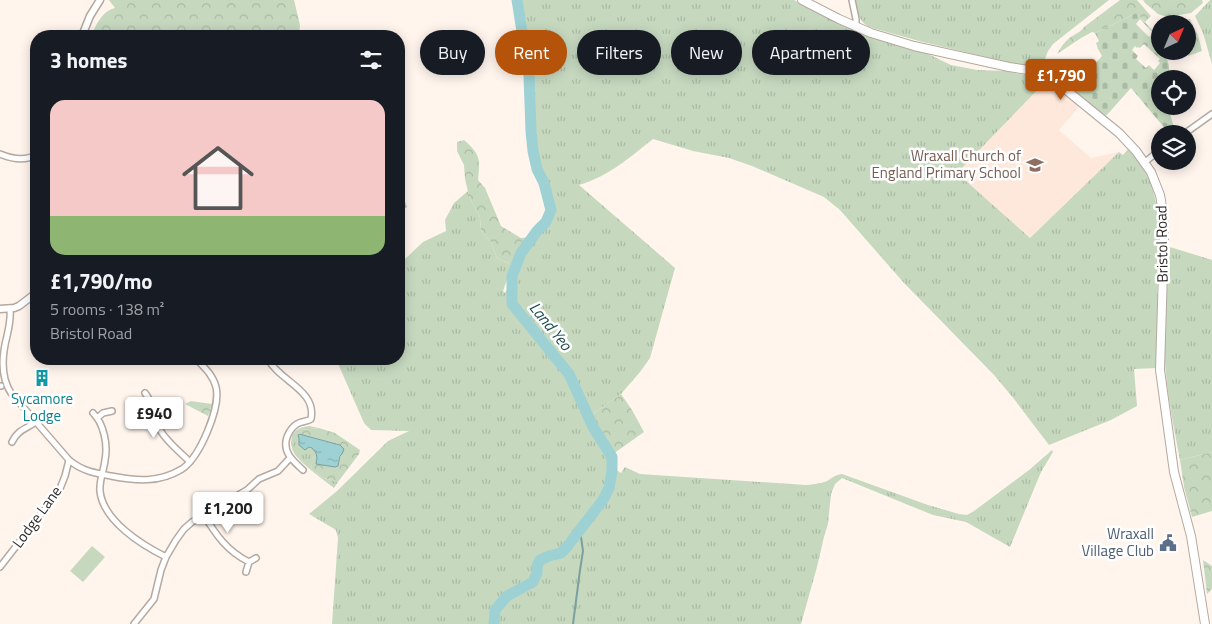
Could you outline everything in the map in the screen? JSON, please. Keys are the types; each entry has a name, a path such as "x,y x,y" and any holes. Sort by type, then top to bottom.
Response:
{"main road":[{"name":"Bristol Road","path":"802,0 871,33 914,46 1045,75 1054,80 1119,134 1145,162 1156,184 1163,212 1160,370 1174,472 1191,536 1206,624"}],"street":[{"path":"84,30 100,0"},
{"path":"852,0 856,27"},
{"path":"1196,125 1212,114"},
{"path":"0,154 14,159 30,158"},
{"path":"1145,162 1151,157"},
{"path":"30,298 19,306 4,308 11,319 4,356 3,377 11,393 69,460 81,469 92,473 129,479 154,479 179,470 190,462 197,452 212,419 217,396 216,384 202,365"},
{"path":"272,365 306,397 312,408 311,420 295,425 288,434 286,443 287,453 290,458 304,470"},
{"path":"145,393 150,399 162,433 190,462"},
{"path":"151,403 158,401"},
{"path":"112,411 95,415 103,434 106,448 100,494 110,514 121,526 145,546 166,557"},
{"path":"12,442 23,428 36,422"},
{"path":"134,624 155,598 166,557 184,529 192,522 247,490 261,478 278,471 290,458"},
{"name":"Lodge Lane","path":"0,567 59,491 69,460"},
{"path":"204,515 220,540 248,562"},
{"path":"248,562 256,558"},
{"path":"246,572 248,562"}],"shaded area":[{"name":"Wraxall Church of England Primary School","path":"1046,81 1079,107 1059,130 1091,158 1119,152 1030,238 957,173"}],"green space":[{"path":"109,0 294,0 300,30 94,30 103,15 115,8"},
{"path":"516,0 794,0 854,30 752,30 752,75 870,75 870,37 924,52 951,65 977,70 1006,71 1046,81 957,173 1030,238 1119,152 1123,155 1128,149 1138,161 1147,175 1156,202 1159,233 1157,294 1159,295 1157,368 1134,369 1137,406 1111,420 1049,445 994,375 904,283 840,210 824,197 729,158 693,151 653,139 609,172 579,185 675,268 650,358 621,394 591,415 615,458 616,470 621,473 625,467 640,474 806,485 824,482 842,474 928,505 967,515 1029,470 1052,450 1053,452 1041,472 1010,547 966,522 933,515 842,478 835,484 831,494 828,524 801,624 332,624 338,538 336,530 309,514 337,491 388,441 409,431 371,430 364,423 339,365 405,365 405,259 423,242 446,231 445,220 454,203 468,191 480,218 481,231 491,242 497,258 512,265 503,291 505,293 515,274 521,256 531,239 546,224 551,213 547,187 536,160 530,75 567,75 567,30 522,30"},
{"path":"856,0 1109,0 1053,44 1043,64 1040,66 1015,64 869,27 861,19"},
{"path":"1120,0 1137,0 1151,16 1145,22 1136,13 1095,33 1092,32 1057,54 1069,39"},
{"path":"1143,0 1202,0 1203,3 1191,13 1161,15"},
{"path":"1212,0 1212,64 1203,33 1196,15"},
{"path":"1136,13 1151,29 1151,31 1140,19 1136,24 1149,37 1151,35 1151,51 1144,44 1140,48 1135,46 1132,50 1138,56 1136,59 1146,68 1149,65 1154,70 1151,70 1151,112 1131,88 1103,117 1072,89 1102,56 1096,43 1099,41 1095,33"},
{"path":"1196,31 1198,35 1202,51 1196,53"},
{"path":"1159,60 1167,60 1169,70 1154,70 1160,63"},
{"path":"1154,115 1170,115 1173,125 1162,125"},
{"path":"464,140 474,150 478,158 478,180 485,188 501,226 521,238 530,237 519,251 512,265 497,258 491,242 481,231 480,218 469,196 464,165 457,151 457,142"},
{"path":"1170,247 1212,260 1212,452 1180,460 1169,399 1165,362 1165,319"},
{"path":"621,394 644,432 613,454 591,415"},
{"path":"191,401 212,404 208,416 185,404"},
{"path":"309,426 319,428 301,430 298,436 299,442 308,448 312,448 317,455 312,459 310,467 321,477 338,482 334,488 305,465 292,449 291,439 293,434 299,429"},
{"path":"319,428 335,433 360,450 338,482 321,477 310,467 312,459 317,455 317,459 339,462 343,449 338,444 299,434 301,430"},
{"path":"1212,452 1212,511 1192,517 1184,487 1180,460"},
{"path":"92,546 105,557 83,582 70,571"},
{"path":"1203,560 1212,566 1212,589 1207,594"}],"water":[{"path":"299,434 340,445 344,449 338,466 316,464 316,453 312,448 309,447 305,450 299,445"}],"waterway":[{"name":"Land Yeo","path":"494,624 495,610 507,596 533,582 540,560 561,553 566,548 603,500 609,488 612,471 612,457 593,427 569,374 512,304 512,276 521,253 546,222 551,210 533,151 529,76 517,0"},
{"path":"573,624 583,551 580,530"}],"place":[{"name":"Wraxall Church of England Primary School","path":"1035,165"},
{"name":"Sycamore Lodge","path":"42,378"},
{"name":"Wraxall Village Club","path":"1168,543"}]}
